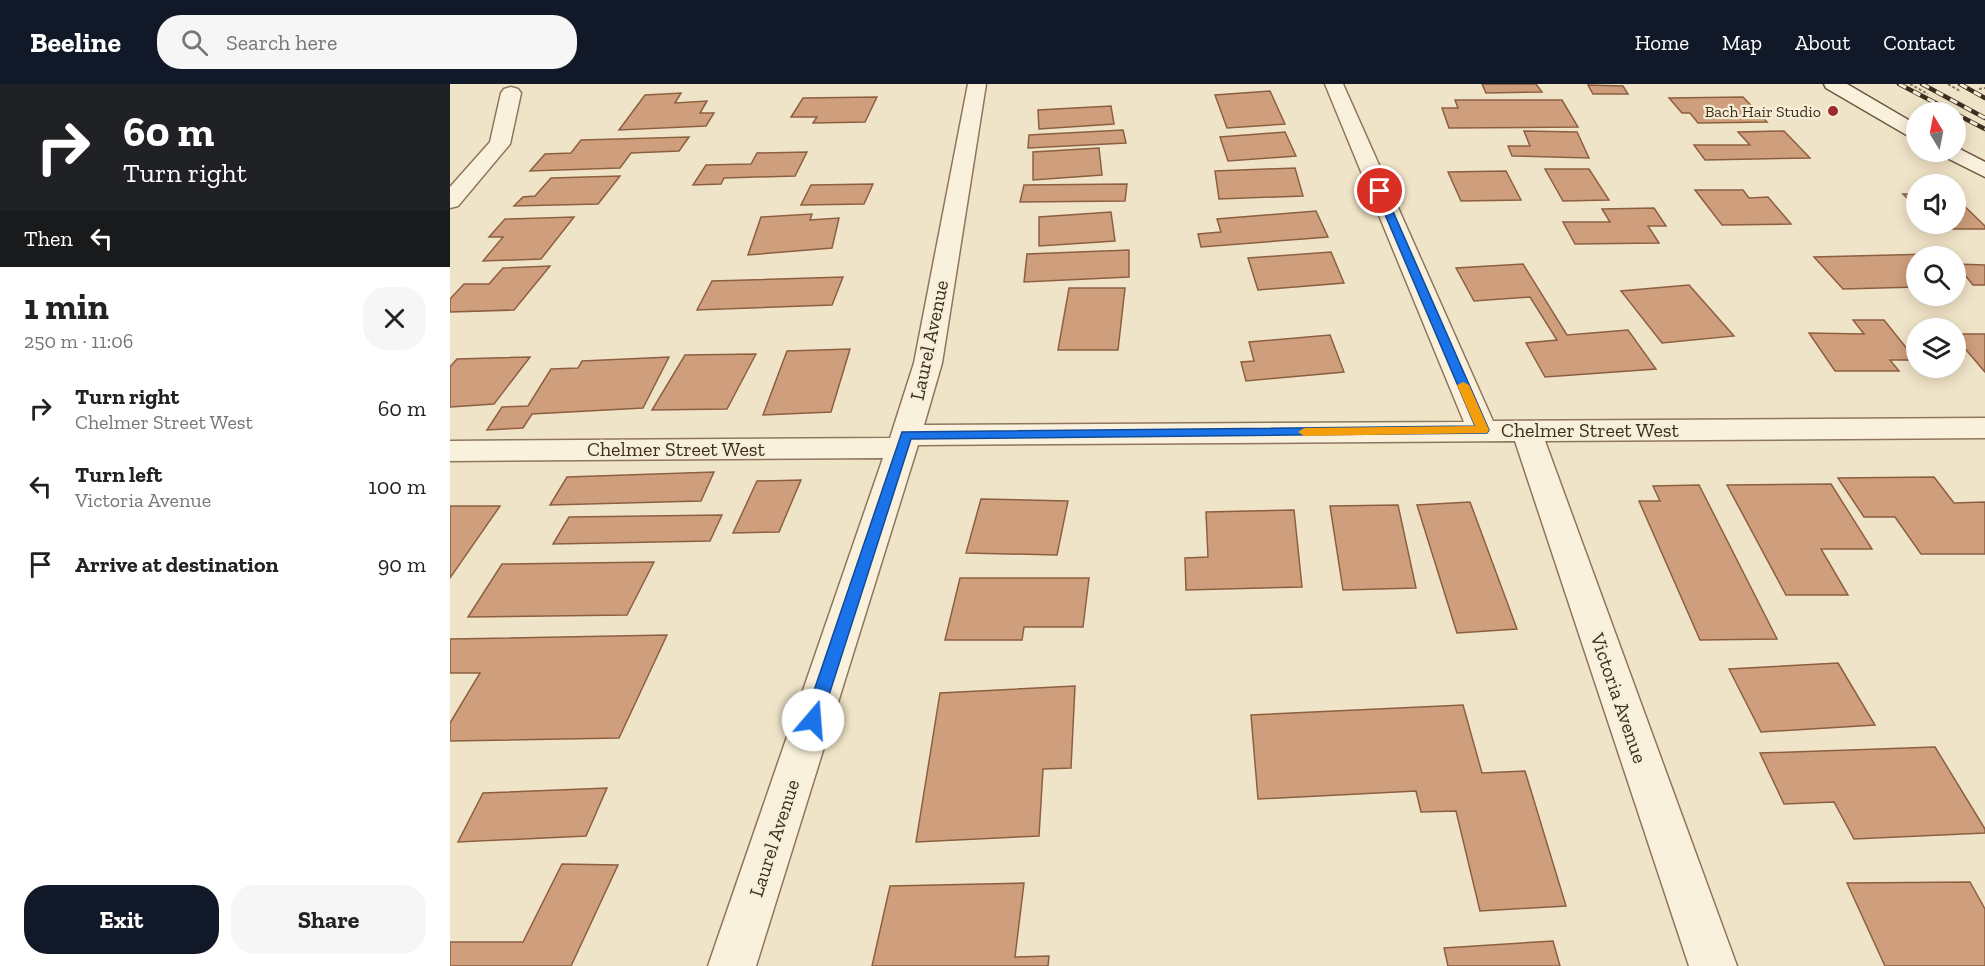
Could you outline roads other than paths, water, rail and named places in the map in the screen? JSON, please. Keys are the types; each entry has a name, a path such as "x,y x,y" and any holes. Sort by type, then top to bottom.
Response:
{"street":[{"name":"Laurel Avenue","path":"732,966 928,363 977,84"},
{"path":"1334,84 1482,430"},
{"path":"1833,84 1906,127"},
{"path":"450,201 497,149 504,133 511,93"},
{"path":"1966,161 1985,171"},
{"name":"Chelmer Street West","path":"450,451 1482,430 1985,428"},
{"name":"Victoria Avenue","path":"1526,430 1713,966"}],"railway":[{"path":"1899,84 1934,102"},
{"path":"1922,84 1985,118"},
{"path":"1960,84 1985,98"},
{"path":"1966,119 1985,129"}],"place":[{"name":"Bach Hair Studio","path":"1833,111"}]}
